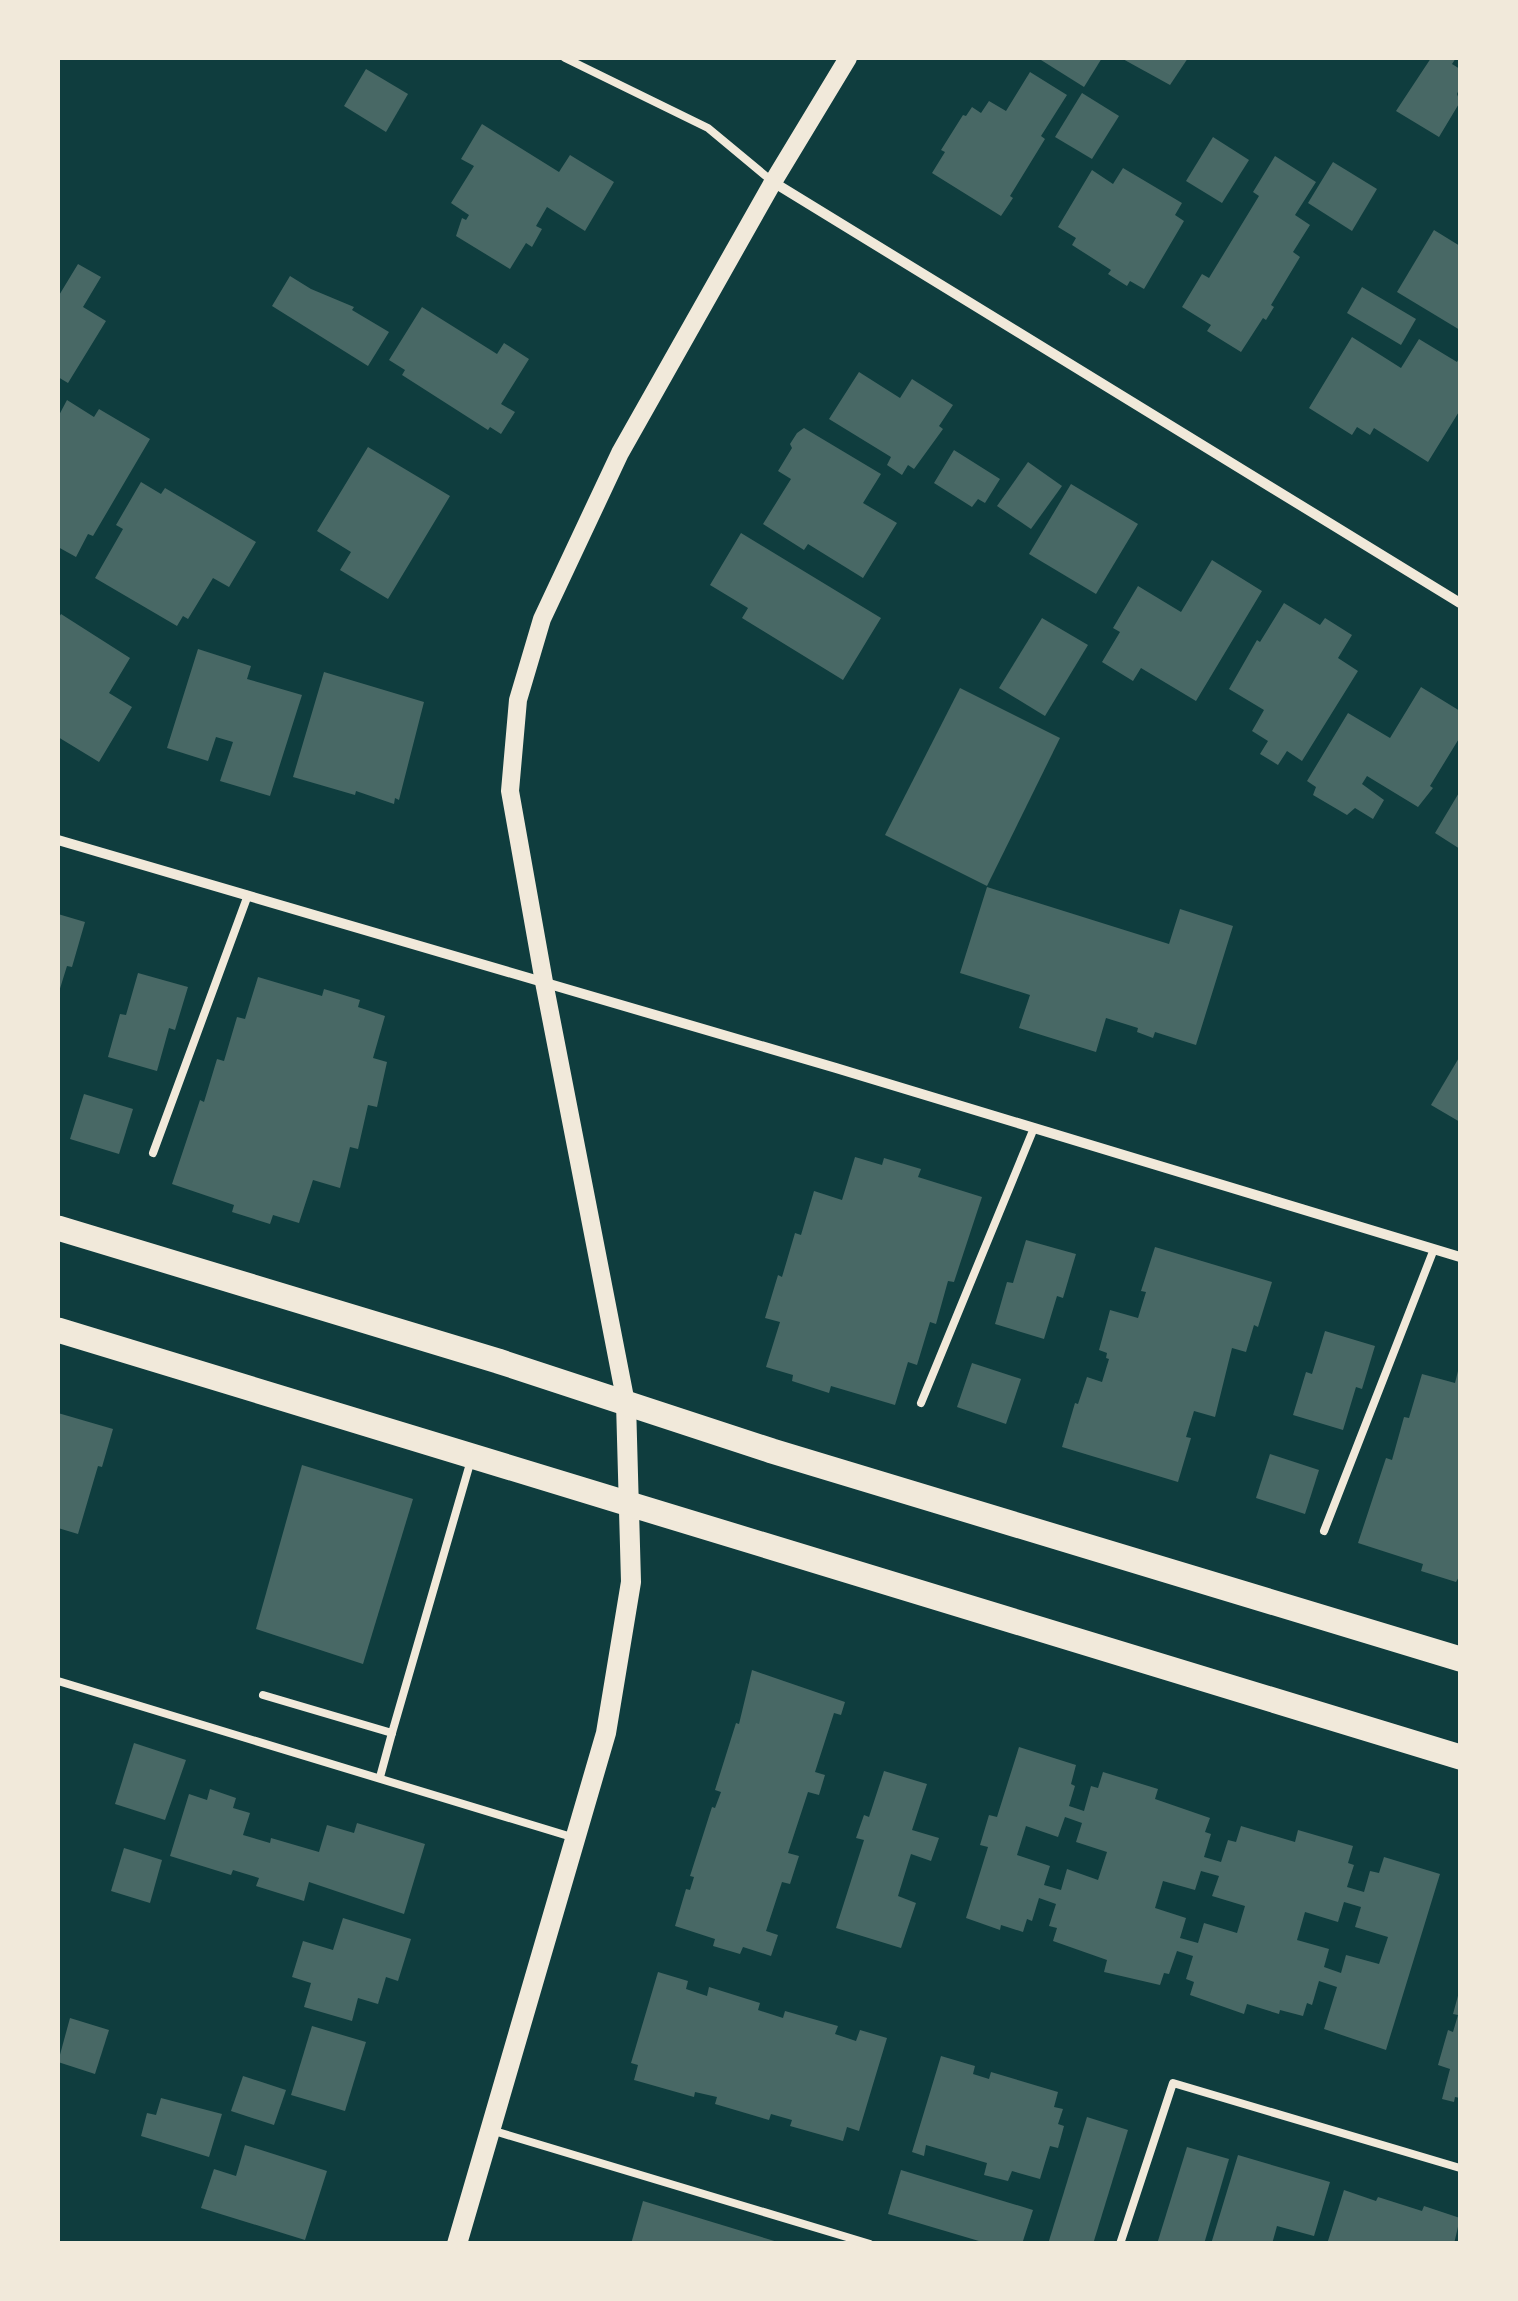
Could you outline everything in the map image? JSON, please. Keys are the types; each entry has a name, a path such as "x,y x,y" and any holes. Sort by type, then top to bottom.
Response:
{"main road":[{"path":"58,1228 772,1451 1460,1658"},
{"path":"58,1330 1460,1757"},
{"path":"457,2244 578,1839 606,1732 631,1582 626,1403"}],"street":[{"path":"626,1403 510,791 518,700 542,620 620,453 772,182 848,58"},
{"path":"772,182 1460,601"},
{"path":"58,840 1460,1257"}],"lane":[{"path":"565,58 708,128 772,182"},
{"path":"153,1153 248,895"},
{"path":"920,1403 1034,1128"},
{"path":"1324,1532 1434,1249"},
{"path":"380,1777 473,1456"},
{"path":"58,1680 578,1839"},
{"path":"263,1695 392,1733"},
{"path":"1120,2244 1173,2083 1460,2168"},
{"path":"491,2130 870,2244"}],"building":[{"path":"1042,58 1102,58 1084,87"},
{"path":"1121,58 1188,58 1170,85"},
{"path":"1431,58 1456,58 1452,64 1460,69 1460,102 1439,137 1396,111"},
{"path":"366,69 408,94 386,132 344,106"},
{"path":"1030,72 1067,95 1041,136 1045,139 1001,216 932,173 963,115 972,107 981,113 989,101 1006,111"},
{"path":"1082,93 1119,116 1092,159 1055,137"},
{"path":"482,124 559,172 570,155 614,182 585,231 547,207 536,226 542,229 532,247 526,243 510,269 456,236 462,218 466,220 469,215 451,203 474,166 461,159"},
{"path":"1213,137 1249,160 1222,203 1186,181"},
{"path":"1275,156 1316,182 1295,215 1310,225 1293,252 1300,257 1271,305 1274,307 1241,352 1207,331 1211,325 1182,307 1202,274 1209,278 1259,196 1253,192"},
{"path":"1333,162 1377,189 1352,231 1308,203"},
{"path":"1123,168 1182,203 1175,215 1184,221 1144,289 1130,281 1127,286 1108,274 1111,270 1072,245 1076,238 1058,227 1092,170 1113,184"},
{"path":"1434,230 1460,246 1460,330 1397,292"},
{"path":"78,264 101,277 83,307 106,321 68,383 58,377 58,297"},
{"path":"290,276 354,307 352,310 389,332 368,366 272,306"},
{"path":"1362,287 1416,319 1401,345 1347,313"},
{"path":"422,307 497,354 504,343 529,359 501,404 515,412 501,434 490,427 488,430 402,375 405,370 389,360"},
{"path":"1352,337 1401,368 1419,339 1457,362 1460,356 1460,410 1428,462 1374,428 1370,435 1357,427 1352,435 1309,408"},
{"path":"859,372 900,398 912,379 953,405 939,426 943,429 914,469 908,465 902,475 887,465 891,457 829,419"},
{"path":"67,400 94,417 99,409 150,439 93,536 88,534 76,557 58,547 58,417"},
{"path":"804,428 881,474 863,503 897,523 863,578 808,544 804,550 763,524 791,479 778,471 792,448 790,444"},
{"path":"368,447 450,496 388,599 340,570 351,552 317,531"},
{"path":"954,450 1000,479 985,503 978,499 972,507 934,483"},
{"path":"1028,462 1062,486 1031,529 997,506"},
{"path":"141,482 161,494 165,488 256,542 229,587 213,578 188,619 183,616 177,626 95,578 123,529 116,525"},
{"path":"1071,484 1138,524 1096,594 1029,554"},
{"path":"741,533 881,618 843,680 742,618 748,608 710,585"},
{"path":"1212,560 1262,591 1196,701 1141,668 1133,681 1102,662 1120,632 1113,628 1138,586 1181,612"},
{"path":"1284,603 1320,625 1325,618 1352,635 1338,658 1358,671 1302,761 1287,751 1278,765 1260,754 1268,741 1252,731 1264,710 1229,689"},
{"path":"61,614 130,658 109,693 132,707 99,762 58,737"},
{"path":"1042,618 1088,645 1045,716 999,688"},
{"path":"198,649 251,666 247,679 302,695 270,796 220,781 233,742 216,737 208,761 167,748"},
{"path":"324,672 424,702 399,800 395,798 394,804 293,777"},
{"path":"1421,687 1460,711 1460,737 1430,786 1433,788 1418,807 1367,776 1362,784 1384,800 1373,819 1355,808 1347,815 1313,795 1316,787 1307,781 1348,713 1390,738"},
{"path":"960,688 1060,738 987,886 885,835"},
{"path":"1460,791 1460,849 1435,833"},
{"path":"987,887 1169,944 1180,909 1233,926 1196,1045 1155,1032 1153,1038 1137,1032 1138,1028 1106,1018 1096,1052 1019,1028 1030,995 960,973"},
{"path":"58,914 85,922 72,967 67,966 58,995"},
{"path":"138,973 188,987 175,1030 169,1028 157,1071 108,1057 120,1014 126,1015"},
{"path":"258,977 322,996 324,989 360,1000 358,1007 385,1016 373,1058 387,1062 377,1107 368,1105 358,1149 350,1147 340,1188 313,1180 299,1223 273,1215 270,1224 232,1212 234,1205 172,1184 217,1059 224,1061 237,1017 245,1019"},
{"path":"1460,1056 1460,1122 1431,1105"},
{"path":"84,1094 133,1109 119,1154 70,1139"},
{"path":"855,1157 882,1165 884,1158 921,1169 918,1177 982,1197 954,1282 948,1281 936,1324 930,1322 917,1365 908,1362 895,1405 831,1386 829,1393 792,1381 793,1375 766,1367 780,1322 765,1318 795,1233 801,1235 814,1191 842,1200"},
{"path":"1026,1240 1076,1254 1063,1298 1057,1296 1044,1339 995,1324 1007,1282 1013,1283"},
{"path":"1155,1247 1272,1282 1246,1352 1232,1348 1215,1417 1194,1411 1186,1437 1191,1438 1178,1482 1062,1447 1087,1377 1102,1382 1109,1359 1107,1353 1099,1350 1110,1310 1138,1318 1146,1292 1141,1291"},
{"path":"1325,1331 1375,1346 1362,1389 1356,1387 1343,1430 1293,1415 1306,1372 1312,1374"},
{"path":"972,1363 1021,1379 1006,1424 957,1407"},
{"path":"1459,1367 1460,1575 1456,1582 1421,1571 1423,1564 1358,1543 1386,1458 1392,1460 1422,1374 1455,1383"},
{"path":"58,1413 113,1429 78,1534 58,1528"},
{"path":"1270,1454 1319,1470 1305,1514 1256,1498"},
{"path":"302,1465 413,1499 363,1664 256,1629"},
{"path":"752,1670 845,1702 841,1715 834,1713 815,1772 825,1775 819,1795 808,1792 788,1853 799,1856 790,1884 782,1882 766,1931 778,1935 771,1956 743,1947 740,1954 713,1946 715,1939 675,1926 686,1889 690,1890 694,1877 690,1876 712,1807 715,1808 721,1792 715,1790 736,1723 739,1724"},
{"path":"134,1743 186,1760 165,1820 115,1804"},
{"path":"1019,1747 1076,1765 1069,1806 1084,1811 1091,1786 1098,1788 1103,1772 1158,1789 1155,1799 1210,1818 1205,1832 1211,1834 1204,1857 1221,1862 1228,1840 1236,1842 1241,1826 1295,1842 1298,1830 1353,1846 1348,1863 1354,1865 1347,1887 1364,1892 1370,1871 1379,1873 1384,1857 1440,1874 1386,2050 1324,2029 1337,1987 1319,1981 1312,2005 1307,2003 1303,2016 1280,2010 1279,2014 1247,2004 1244,2014 1190,1995 1194,1982 1186,1979 1193,1956 1177,1951 1169,1974 1164,1973 1160,1985 1104,1972 1107,1960 1053,1941 1057,1928 1049,1926 1056,1904 1039,1898 1032,1921 1027,1919 1023,1932 1001,1925 1000,1930 966,1918 988,1847 980,1845 989,1815 997,1817","holes":["1065,1817 1082,1823 1076,1842 1107,1852 1098,1880 1067,1869 1061,1890 1044,1885 1050,1866 1017,1855 1026,1826 1058,1837","1201,1871 1219,1876 1212,1896 1245,1906 1237,1933 1204,1923 1198,1943 1180,1938 1186,1918 1155,1908 1163,1881 1195,1890","1344,1902 1361,1907 1355,1927 1388,1937 1379,1964 1346,1955 1341,1973 1324,1967 1329,1949 1297,1940 1305,1912 1338,1922"]},
{"path":"884,1771 927,1784 912,1830 939,1838 931,1861 911,1854 898,1896 916,1903 901,1948 836,1928 864,1840 856,1838 864,1815 869,1817"},
{"path":"210,1789 236,1798 233,1808 250,1813 243,1835 270,1843 271,1838 319,1852 327,1825 354,1833 357,1823 425,1844 404,1914 309,1882 304,1901 256,1886 259,1878 233,1870 231,1875 170,1856 189,1794 207,1800"},
{"path":"124,1848 162,1860 150,1903 111,1891"},
{"path":"343,1918 411,1939 398,1981 386,1977 378,2004 358,1998 352,2021 304,2007 311,1983 292,1977 303,1941 333,1950"},
{"path":"658,1972 688,1981 686,1989 707,1996 709,1987 760,2003 758,2010 783,2018 785,2011 838,2026 835,2034 856,2041 860,2030 887,2038 859,2131 847,2127 843,2141 790,2126 792,2120 771,2114 769,2120 715,2104 717,2097 695,2092 694,2097 634,2080 638,2065 631,2063"},
{"path":"1459,1992 1460,2098 1455,2097 1454,2102 1442,2099 1450,2069 1438,2065 1448,2030 1453,2032 1458,2015 1453,2014"},
{"path":"70,2018 109,2030 95,2074 58,2062"},
{"path":"312,2026 366,2042 345,2111 291,2095"},
{"path":"941,2056 975,2066 973,2074 989,2079 991,2072 1058,2092 1054,2107 1063,2109 1058,2124 1064,2126 1058,2148 1050,2146 1040,2179 1012,2171 1008,2181 984,2175 987,2163 926,2145 924,2156 912,2152"},
{"path":"243,2076 286,2090 274,2125 231,2111"},
{"path":"161,2098 222,2114 209,2157 141,2136 147,2113 156,2115"},
{"path":"1087,2117 1128,2130 1093,2244 1048,2244"},
{"path":"245,2145 327,2171 305,2240 201,2208 214,2169 236,2176"},
{"path":"1187,2147 1229,2159 1204,2244 1157,2244"},
{"path":"1238,2155 1330,2182 1314,2236 1277,2226 1272,2244 1211,2244"},
{"path":"901,2170 1033,2210 1022,2244 989,2244 888,2214"},
{"path":"1344,2190 1422,2211 1424,2206 1460,2218 1454,2244 1327,2244"},
{"path":"643,2201 781,2243 631,2244"}]}
